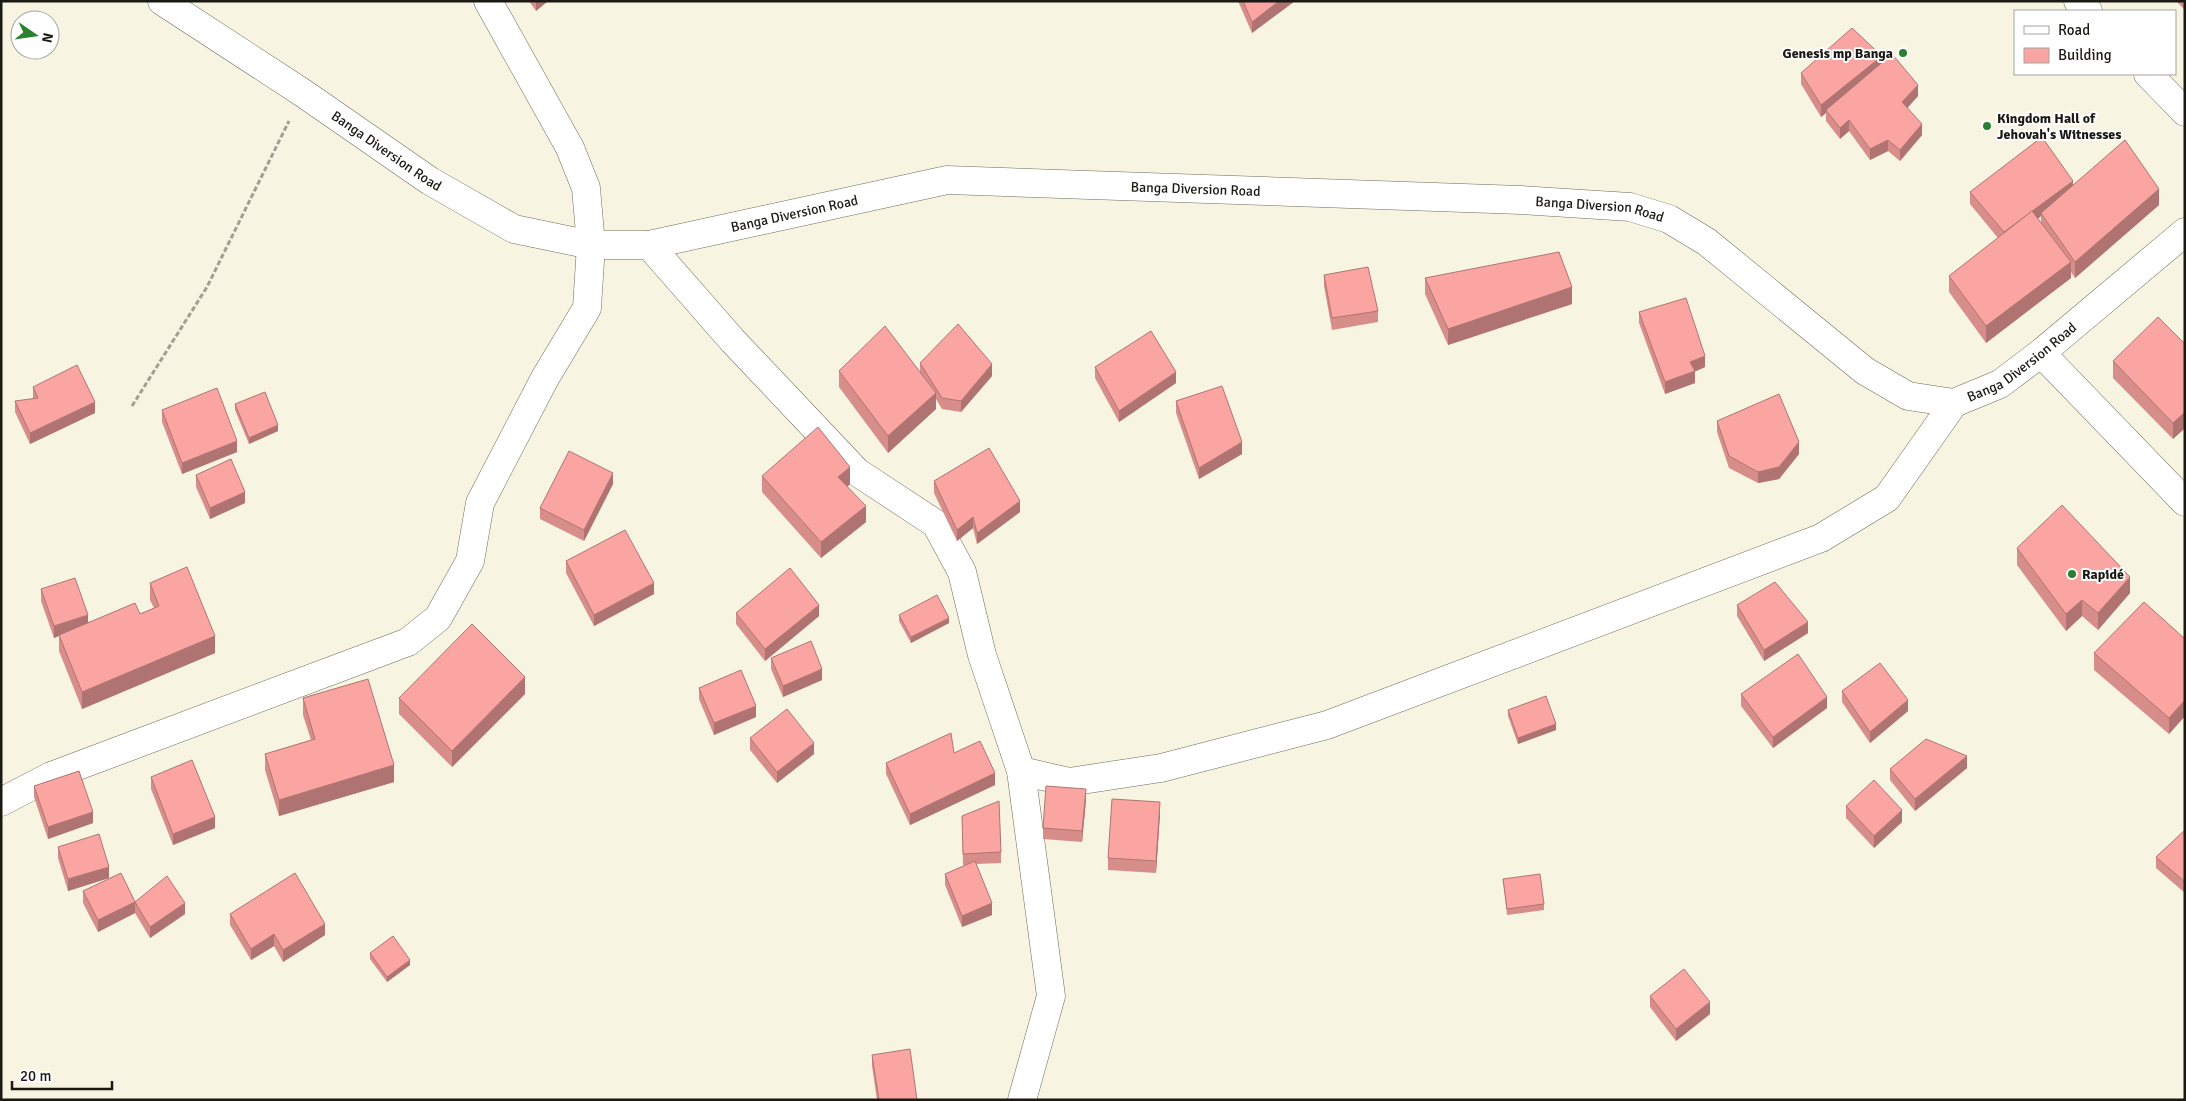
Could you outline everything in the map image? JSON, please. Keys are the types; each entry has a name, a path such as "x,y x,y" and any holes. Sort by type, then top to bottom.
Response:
{"street":[{"name":"Banga Diversion Road","path":"162,1 303,93 430,181 514,228 591,245 649,245 947,180 1521,200 1630,207 1668,219 1708,242 1865,371 1908,396 1954,403 2000,384 2041,353 2185,232"},
{"path":"1,802 51,776 408,642 438,618 470,561 480,503 545,378 587,308 591,245 586,188 570,148 488,1"},
{"path":"2078,1 2087,10"},
{"path":"2149,75 2185,112"},
{"path":"649,245 733,341 857,472 936,524 962,572 982,655 1021,770 1051,996 1022,1100"},
{"path":"2041,353 2185,502"},
{"path":"1021,770 1069,782 1078,781 1161,768 1327,725 1821,538 1887,498 1954,403"}],"path":[{"path":"132,406 207,287 303,93"}],"building":[{"path":"1243,1 1279,1 1252,22"},
{"path":"1852,28 1882,56 1821,105 1801,73"},
{"path":"1892,54 1918,85 1902,102 1922,124 1900,150 1888,140 1870,149 1849,120 1840,128 1826,110"},
{"path":"2042,137 2073,181 2004,232 1970,192"},
{"path":"2125,140 2159,189 2075,262 2041,213"},
{"path":"2032,211 2071,262 1986,326 1949,276"},
{"path":"1559,252 1572,287 1448,329 1425,278"},
{"path":"1368,267 1378,311 1332,318 1324,275"},
{"path":"1686,298 1705,356 1690,362 1695,371 1665,382 1639,312"},
{"path":"2158,317 2185,344 2185,412 2173,423 2113,361"},
{"path":"958,324 992,364 961,401 942,398 920,363"},
{"path":"885,326 936,393 888,436 839,371"},
{"path":"1151,331 1176,372 1119,411 1095,367"},
{"path":"77,365 95,402 30,433 15,401 38,398 33,387"},
{"path":"1222,386 1242,442 1199,468 1176,401"},
{"path":"217,388 237,441 182,463 162,410"},
{"path":"265,392 278,425 249,438 235,404"},
{"path":"1779,394 1799,442 1779,467 1758,472 1729,456 1717,421"},
{"path":"818,427 850,467 838,477 866,506 821,542 762,476"},
{"path":"989,448 1020,501 977,533 973,517 957,530 934,481"},
{"path":"569,451 613,473 584,530 540,508"},
{"path":"231,459 245,492 210,508 196,475"},
{"path":"2062,505 2130,577 2098,613 2082,600 2066,614 2017,548"},
{"path":"625,530 654,583 594,615 566,561"},
{"path":"187,567 215,636 82,692 59,635 135,603 140,614 159,606 150,583"},
{"path":"790,568 819,605 765,649 736,613"},
{"path":"75,578 88,615 54,626 41,589"},
{"path":"1775,582 1808,622 1764,650 1737,605"},
{"path":"937,595 949,618 911,637 899,615"},
{"path":"2144,602 2185,639 2185,700 2169,718 2094,653"},
{"path":"472,624 525,677 452,751 399,698"},
{"path":"811,641 822,669 783,686 771,658"},
{"path":"1798,654 1827,697 1773,737 1741,694"},
{"path":"1880,663 1908,700 1870,732 1842,691"},
{"path":"741,670 756,706 714,723 699,688"},
{"path":"368,679 394,765 279,800 265,754 315,739 303,698"},
{"path":"1546,696 1556,724 1518,738 1508,710"},
{"path":"787,709 814,743 777,772 750,738"},
{"path":"951,733 954,753 980,741 995,773 910,814 886,763"},
{"path":"1926,739 1967,756 1915,799 1890,769"},
{"path":"192,760 215,817 173,834 151,777"},
{"path":"79,771 93,812 48,827 34,786"},
{"path":"1874,780 1902,810 1874,836 1846,806"},
{"path":"1046,786 1086,789 1082,831 1043,828"},
{"path":"1112,799 1160,802 1156,861 1108,858"},
{"path":"999,801 1001,852 963,854 962,816"},
{"path":"2185,830 2185,882 2156,857"},
{"path":"99,834 109,867 68,879 58,847"},
{"path":"975,861 992,903 962,916 945,874"},
{"path":"121,873 135,902 98,920 83,891"},
{"path":"295,873 325,924 283,950 274,934 251,949 230,914"},
{"path":"1540,874 1544,904 1507,909 1503,879"},
{"path":"167,876 185,903 150,927 135,902"},
{"path":"393,936 410,960 387,977 370,953"},
{"path":"1684,969 1710,1002 1676,1029 1650,996"},
{"path":"910,1049 917,1100 879,1100 872,1055"}],"place":[{"name":"Genesis mp Banga","path":"1903,53"},
{"name":"Kingdom Hall of Jehovah's Witnesses","path":"1987,126"},
{"name":"Rapidé","path":"2072,574"}]}
